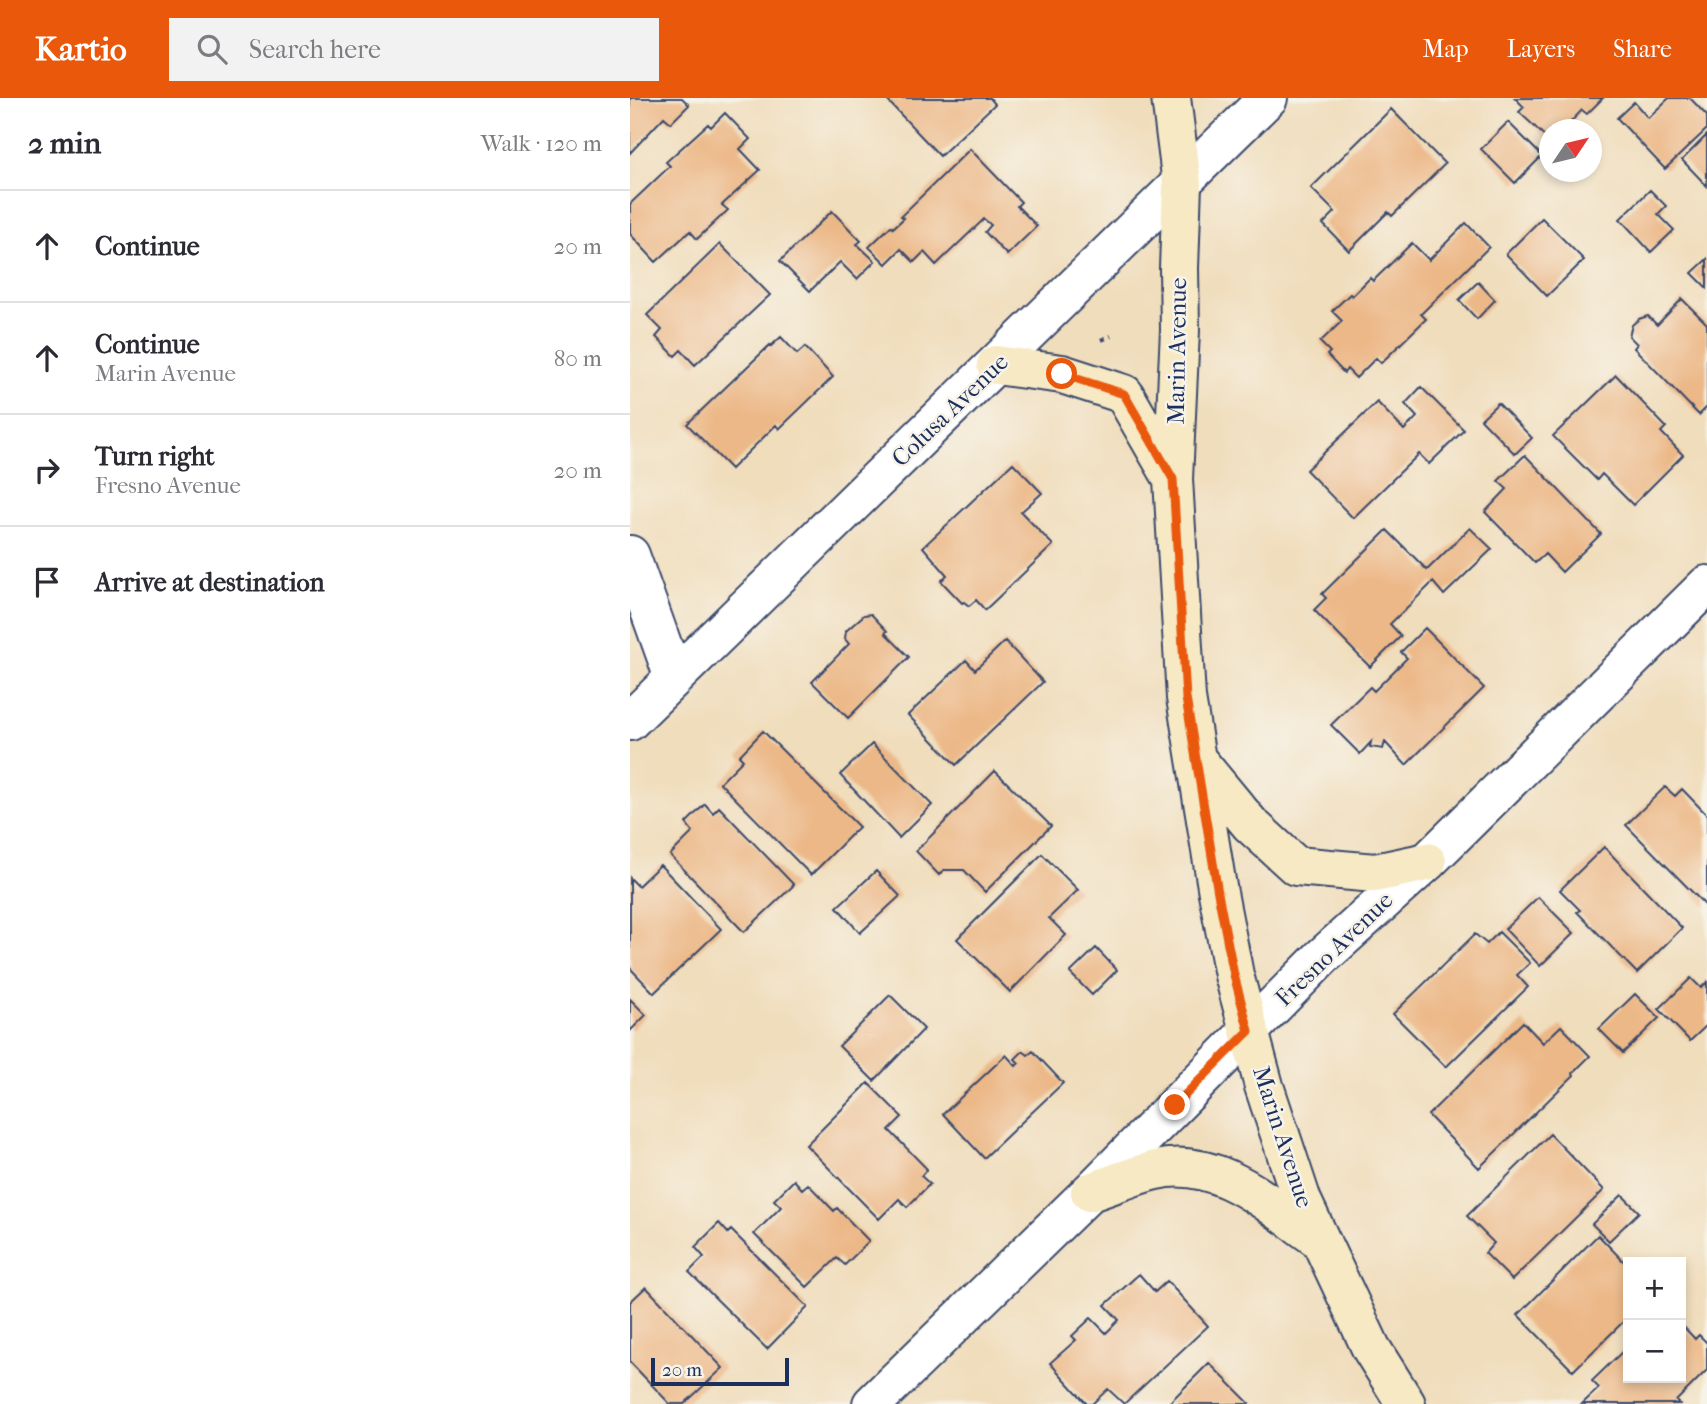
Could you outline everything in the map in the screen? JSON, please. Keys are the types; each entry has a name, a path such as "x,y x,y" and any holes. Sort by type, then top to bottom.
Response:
{"main road":[{"name":"Marin Avenue","path":"1171,98 1182,184 1180,330 1173,479 1186,698 1226,934 1234,975 1264,1086 1302,1200 1371,1348 1406,1404"},
{"path":"996,365 1062,374 1124,394 1173,479"},
{"path":"1196,759 1250,824 1296,866 1375,873 1427,862"},
{"path":"1090,1192 1158,1169 1214,1172 1244,1188 1320,1240"}],"street":[{"name":"Colusa Avenue","path":"630,721 1268,98"},
{"path":"630,555 674,678"},
{"name":"Fresno Avenue","path":"873,1404 1090,1192 1322,957 1427,862 1707,585"}],"building":[{"path":"630,98 682,98 689,105 671,123 664,117 630,153"},
{"path":"885,98 990,98 995,104 940,156"},
{"path":"1515,98 1603,98 1587,114 1582,110 1573,119 1539,119 1539,131 1519,112 1524,107"},
{"path":"1669,98 1690,98 1707,116 1707,129 1665,169 1617,118 1634,102 1648,118"},
{"path":"1391,109 1445,164 1392,216 1388,212 1349,251 1323,224 1335,212 1311,188"},
{"path":"725,113 750,139 740,149 760,170 722,205 728,210 697,239 690,231 656,262 630,234 630,204 670,166 666,162 708,124 711,127"},
{"path":"1508,122 1539,153 1539,159 1515,183 1481,149"},
{"path":"1707,135 1707,186 1682,160"},
{"path":"970,149 1021,202 1017,206 1037,226 1007,255 985,232 991,225 984,219 936,265 924,252 914,262 901,249 886,264 869,247 891,226 893,228 904,218 901,216"},
{"path":"1650,190 1666,206 1658,214 1674,230 1651,252 1620,219"},
{"path":"832,211 861,241 857,244 875,261 857,279 840,262 810,291 780,261"},
{"path":"1542,218 1584,260 1547,296 1506,254"},
{"path":"1466,223 1489,247 1421,314 1426,319 1381,363 1376,358 1356,378 1347,369 1344,373 1327,355 1330,352 1320,342 1342,321 1332,311 1370,278 1373,281 1412,243 1429,260"},
{"path":"720,244 770,295 695,365 681,350 675,356 656,337 662,330 647,315"},
{"path":"1707,259 1707,288 1692,273"},
{"path":"1478,282 1495,300 1477,319 1459,300"},
{"path":"1682,299 1707,324 1707,407 1699,415 1634,348 1637,344 1629,336 1632,325 1639,319 1648,316 1657,325"},
{"path":"781,337 797,354 805,347 833,377 779,429 776,425 731,469 687,424"},
{"path":"1616,375 1666,427 1661,432 1683,455 1633,505 1602,474 1597,480 1553,436"},
{"path":"1421,387 1464,430 1429,464 1419,454 1353,518 1306,470 1377,402 1404,430 1417,417 1405,404"},
{"path":"1498,403 1532,438 1515,454 1481,419"},
{"path":"1525,455 1601,534 1562,572 1545,554 1535,563 1485,512 1507,489 1498,481"},
{"path":"1013,463 1042,493 1021,512 1053,545 985,610 976,600 969,606 962,603 941,581 947,575 923,547"},
{"path":"1470,528 1492,549 1444,595 1433,582 1390,624 1401,636 1370,667 1314,610 1326,598 1322,594 1387,530 1427,570"},
{"path":"871,614 909,657 848,718 812,682 849,644 845,639 846,631 864,615"},
{"path":"1425,628 1484,688 1406,765 1385,742 1383,749 1370,747 1371,742 1360,754 1331,725 1370,687 1374,691 1407,658 1401,652"},
{"path":"1005,641 1043,682 956,765 908,715 966,660 975,670"},
{"path":"763,731 859,827 811,875 720,783 743,760 739,756"},
{"path":"872,744 932,805 899,838 840,775"},
{"path":"995,771 1051,826 985,892 964,870 944,870 939,875 916,851"},
{"path":"1665,787 1675,796 1682,789 1707,815 1707,907 1626,825"},
{"path":"705,804 713,813 719,807 794,885 744,932 670,855 693,832 686,823"},
{"path":"1604,847 1682,928 1637,973 1577,912 1580,910 1560,890"},
{"path":"1042,854 1078,890 1049,918 1066,935 1010,992 957,939"},
{"path":"660,865 721,929 654,993 630,968 630,878 638,886"},
{"path":"876,871 900,896 860,933 837,907"},
{"path":"1538,897 1574,933 1540,966 1505,929"},
{"path":"1499,932 1530,963 1517,975 1528,987 1446,1067 1393,1014 1475,934 1487,944"},
{"path":"1096,948 1117,970 1092,995 1070,973"},
{"path":"1691,978 1701,988 1707,982 1707,1025 1690,1041 1659,1009"},
{"path":"1635,994 1659,1018 1623,1053 1599,1029"},
{"path":"890,995 924,1029 874,1081 839,1046"},
{"path":"630,999 646,1015 630,1031"},
{"path":"1523,1022 1543,1043 1561,1026 1590,1056 1479,1168 1428,1115"},
{"path":"1023,1051 1028,1055 1033,1051 1063,1083 984,1158 943,1114 1006,1055 1016,1066 1019,1063 1015,1059"},
{"path":"868,1083 902,1117 889,1130 927,1169 921,1176 930,1184 907,1207 899,1199 879,1219 806,1145"},
{"path":"1550,1134 1604,1190 1512,1280 1485,1253 1494,1243 1467,1216"},
{"path":"794,1180 802,1189 808,1184 834,1211 837,1208 869,1241 845,1265 837,1258 807,1287 754,1234 781,1207 774,1200"},
{"path":"1622,1195 1639,1212 1609,1241 1592,1224"},
{"path":"719,1223 728,1233 731,1230 808,1307 767,1349 689,1272 704,1257 695,1247"},
{"path":"1598,1235 1623,1261 1623,1322 1573,1371 1518,1315"},
{"path":"1139,1274 1155,1292 1167,1281 1208,1326 1124,1404 1108,1389 1092,1404 1087,1404 1050,1363 1076,1340 1072,1336 1091,1318 1106,1333 1119,1320 1105,1305"},
{"path":"646,1287 723,1368 684,1404 670,1404 630,1362 630,1302"},
{"path":"1686,1329 1695,1339 1699,1335 1707,1343 1707,1370 1676,1401 1679,1404 1582,1404 1599,1388 1592,1381 1623,1351 1623,1383 1686,1383"},
{"path":"1209,1363 1249,1403 1168,1404"}],"route":[{"path":"1062,374 1124,394 1173,479 1186,698 1218,893 1234,975 1249,1031 1175,1105"}]}
